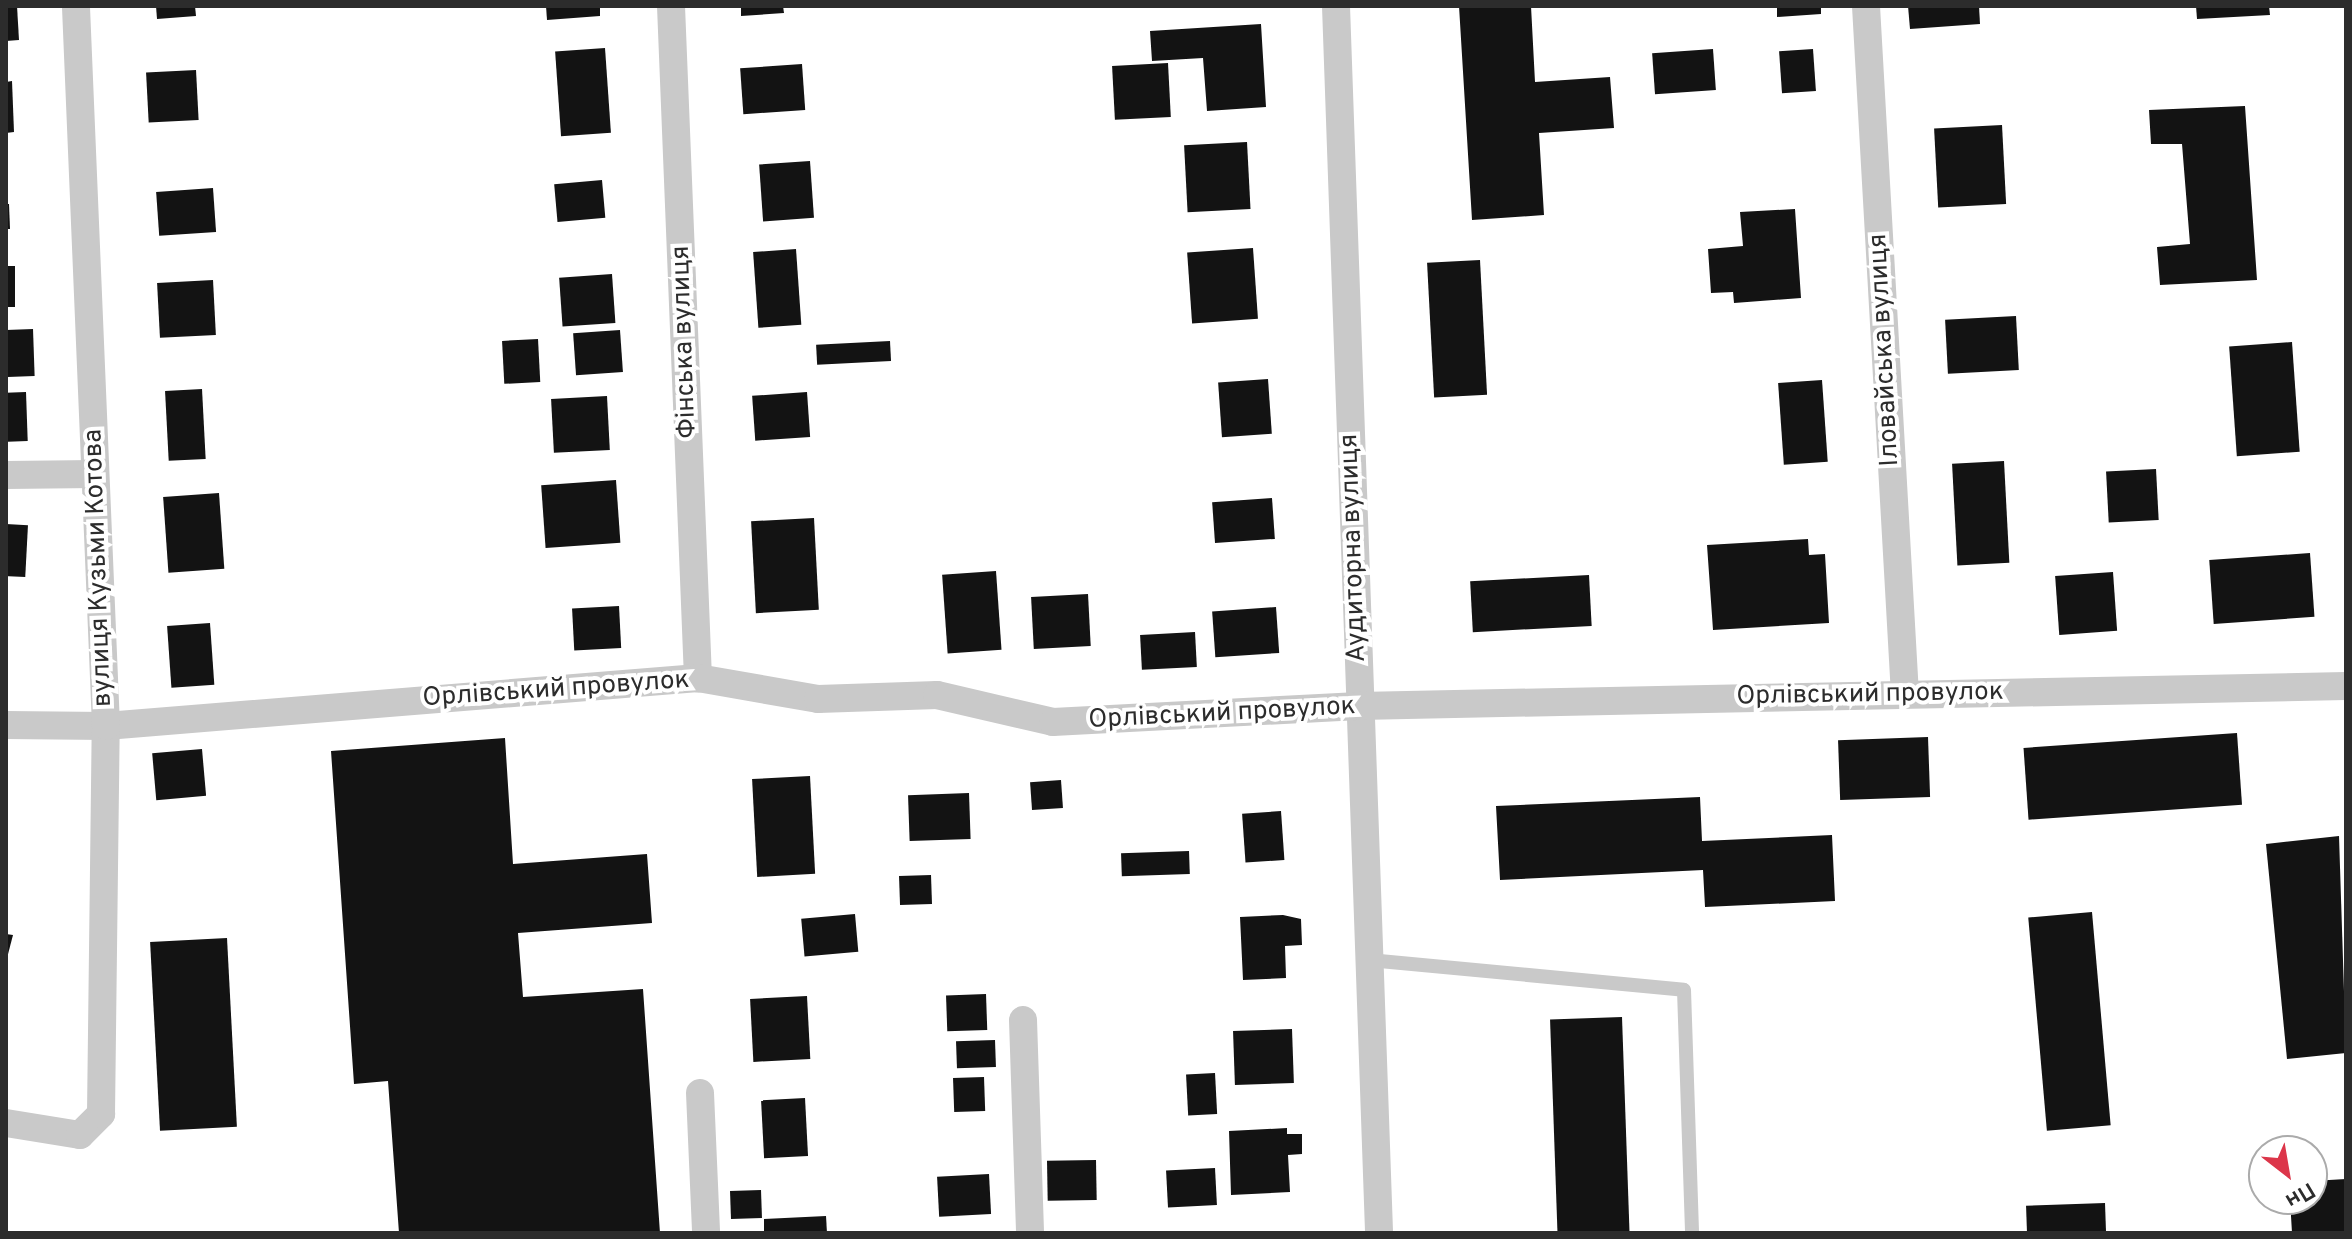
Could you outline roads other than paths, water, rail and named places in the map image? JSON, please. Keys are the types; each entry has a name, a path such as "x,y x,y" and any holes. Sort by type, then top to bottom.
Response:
{"street":[{"name":"вулиця Кузьми Котова","path":"6,1123 80,1135 93,1128 101,1114 106,726 76,6"},
{"name":"Фінська вулиця","path":"671,6 698,678"},
{"name":"Аудиторна вулиця","path":"1336,6 1379,1233"},
{"name":"Іловайська вулиця","path":"1866,6 1905,694"},
{"path":"6,475 95,474"},
{"name":"Орлівський провулок","path":"6,725 106,726 698,678 818,699 937,695 1053,722 1359,706 2346,686"},
{"path":"1023,1020 1030,1233"},
{"path":"700,1093 706,1233"}],"lane":[{"path":"1369,960 1684,990 1692,1233"}]}
